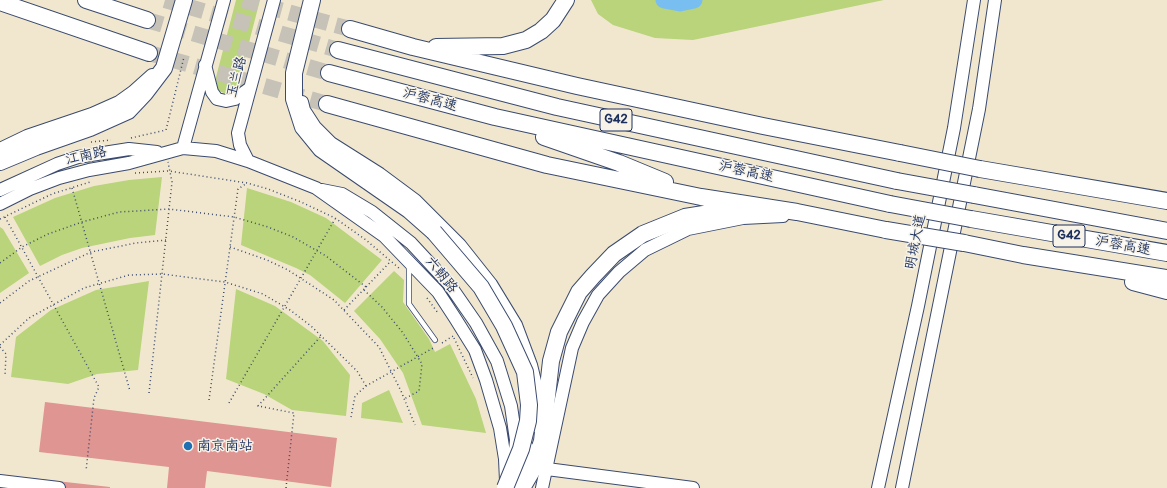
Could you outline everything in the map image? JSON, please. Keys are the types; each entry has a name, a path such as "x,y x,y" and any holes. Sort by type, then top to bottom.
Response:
{"highway":[{"path":"86,0 148,20"},
{"path":"0,162 90,128 128,111 146,93 164,68 184,0"},
{"path":"312,0 294,73 294,99 303,127 321,149 408,210 434,232 481,287 504,326 525,372 529,405 528,421 510,485"},
{"path":"413,47 503,46 526,40 541,31 553,20 566,0"},
{"path":"0,2 149,53"},
{"path":"350,29 413,47 585,88 755,124 980,169 1167,201"},
{"name":"沪蓉高速","path":"338,50 557,107 897,181 1167,231"},
{"name":"沪蓉高速","path":"328,73 495,117 890,204 1167,253"},
{"path":"327,104 547,165 701,197 796,212 1023,255 1167,278"},
{"path":"495,117 558,142 619,163 701,197"},
{"path":"522,488 532,471 542,441 551,361 559,332 579,292 614,254 643,234 685,217 716,212 738,212 783,216 883,229"},
{"path":"1023,255 1167,291"}],"street":[{"path":"183,148 205,64 224,0"},
{"name":"玉兰路","path":"248,161 240,145 238,133 274,0"},
{"name":"明城大道","path":"878,488 918,306 954,128 974,0"},
{"path":"902,488 979,109 995,0"},
{"path":"304,31 298,70 300,92 304,110 315,127 331,143 380,174 414,200 464,251 491,284 516,325 531,365 538,394 537,409 510,485"},
{"path":"0,148 27,136 92,114 119,102 133,92 151,75 173,38"},
{"path":"205,64 212,92 217,99 226,101 235,99 250,88"},
{"name":"江南路","path":"0,204 30,189 59,178 89,170 129,163 183,148 216,151 248,161"},
{"path":"0,190 57,164 78,157 129,149 166,152"},
{"name":"六朝路","path":"248,161 316,188 384,236 409,260 438,292 475,350 500,428 510,485"},
{"path":"316,188 342,194 372,212 411,243 449,284 476,323 497,361 511,406 516,440 510,485"},
{"path":"542,488 572,348 583,322 598,296 618,272 645,250 688,229 743,218 783,216"},
{"path":"546,469 693,488"},
{"path":"0,481 59,488"}],"lane":[{"path":"409,260 409,304 435,340"}],"path":[{"path":"166,130 184,57"},
{"path":"149,393 172,182 166,152"},
{"path":"132,173 170,171 247,183 268,189 335,218 366,240 408,276"},
{"path":"0,219 52,194 92,181"},
{"path":"209,400 238,189 247,183"},
{"path":"72,188 130,391"},
{"path":"0,263 22,247 48,234 82,222 119,212 169,209 234,217 268,227 316,250 345,268 366,287"},
{"path":"5,216 99,387 94,398 86,471"},
{"path":"229,402 335,218"},
{"path":"0,303 10,293 38,276 91,252 136,243 166,240"},
{"path":"230,247 267,260 300,278 334,300 378,347 415,424"},
{"path":"344,310 390,261"},
{"path":"5,376 6,354 0,346 29,318 53,303 100,282 129,275 162,274 225,282 263,294 283,306 322,335 358,371 366,386"},
{"path":"364,290 382,307 403,333 422,364 419,391 404,399"},
{"path":"423,293 441,318"},
{"path":"449,330 473,378"},
{"path":"286,488 294,413 258,406 322,335"},
{"path":"441,343 453,336"},
{"path":"352,417 354,396 366,386 435,347"}],"green space":[{"path":"236,0 260,0 237,89 229,95 219,91 215,87 215,81"},
{"path":"591,0 884,0 693,40 655,38 613,25 598,14"},
{"path":"162,177 155,235 130,238 82,248 62,255 40,266 13,217 55,198 94,186 129,180"},
{"path":"247,188 291,202 326,218 382,260 345,303 310,275 241,245"},
{"path":"0,227 3,229 29,273 0,293"},
{"path":"394,271 404,280 403,302 429,339 435,352 450,344 476,399 486,433 422,425 403,373 380,339 354,311"},
{"path":"149,281 138,370 97,374 68,384 11,377 16,337 51,310 96,290"},
{"path":"236,289 275,306 323,341 350,375 346,416 292,410 264,394 226,379"},
{"path":"389,390 403,423 361,418 362,403"}],"building":[{"path":"45,402 337,438 331,487 207,471 205,488 167,488 169,467 39,452"},
{"path":"30,478 110,487 110,488 28,488"}],"waterway":[{"path":"664,0 680,3 694,0"}],"tunnel":[{"path":"165,0 338,50"},
{"path":"243,0 350,29"},
{"path":"147,20 329,73"},
{"path":"149,53 327,104"}],"place":[{"name":"南京南站","path":"188,446"}]}
